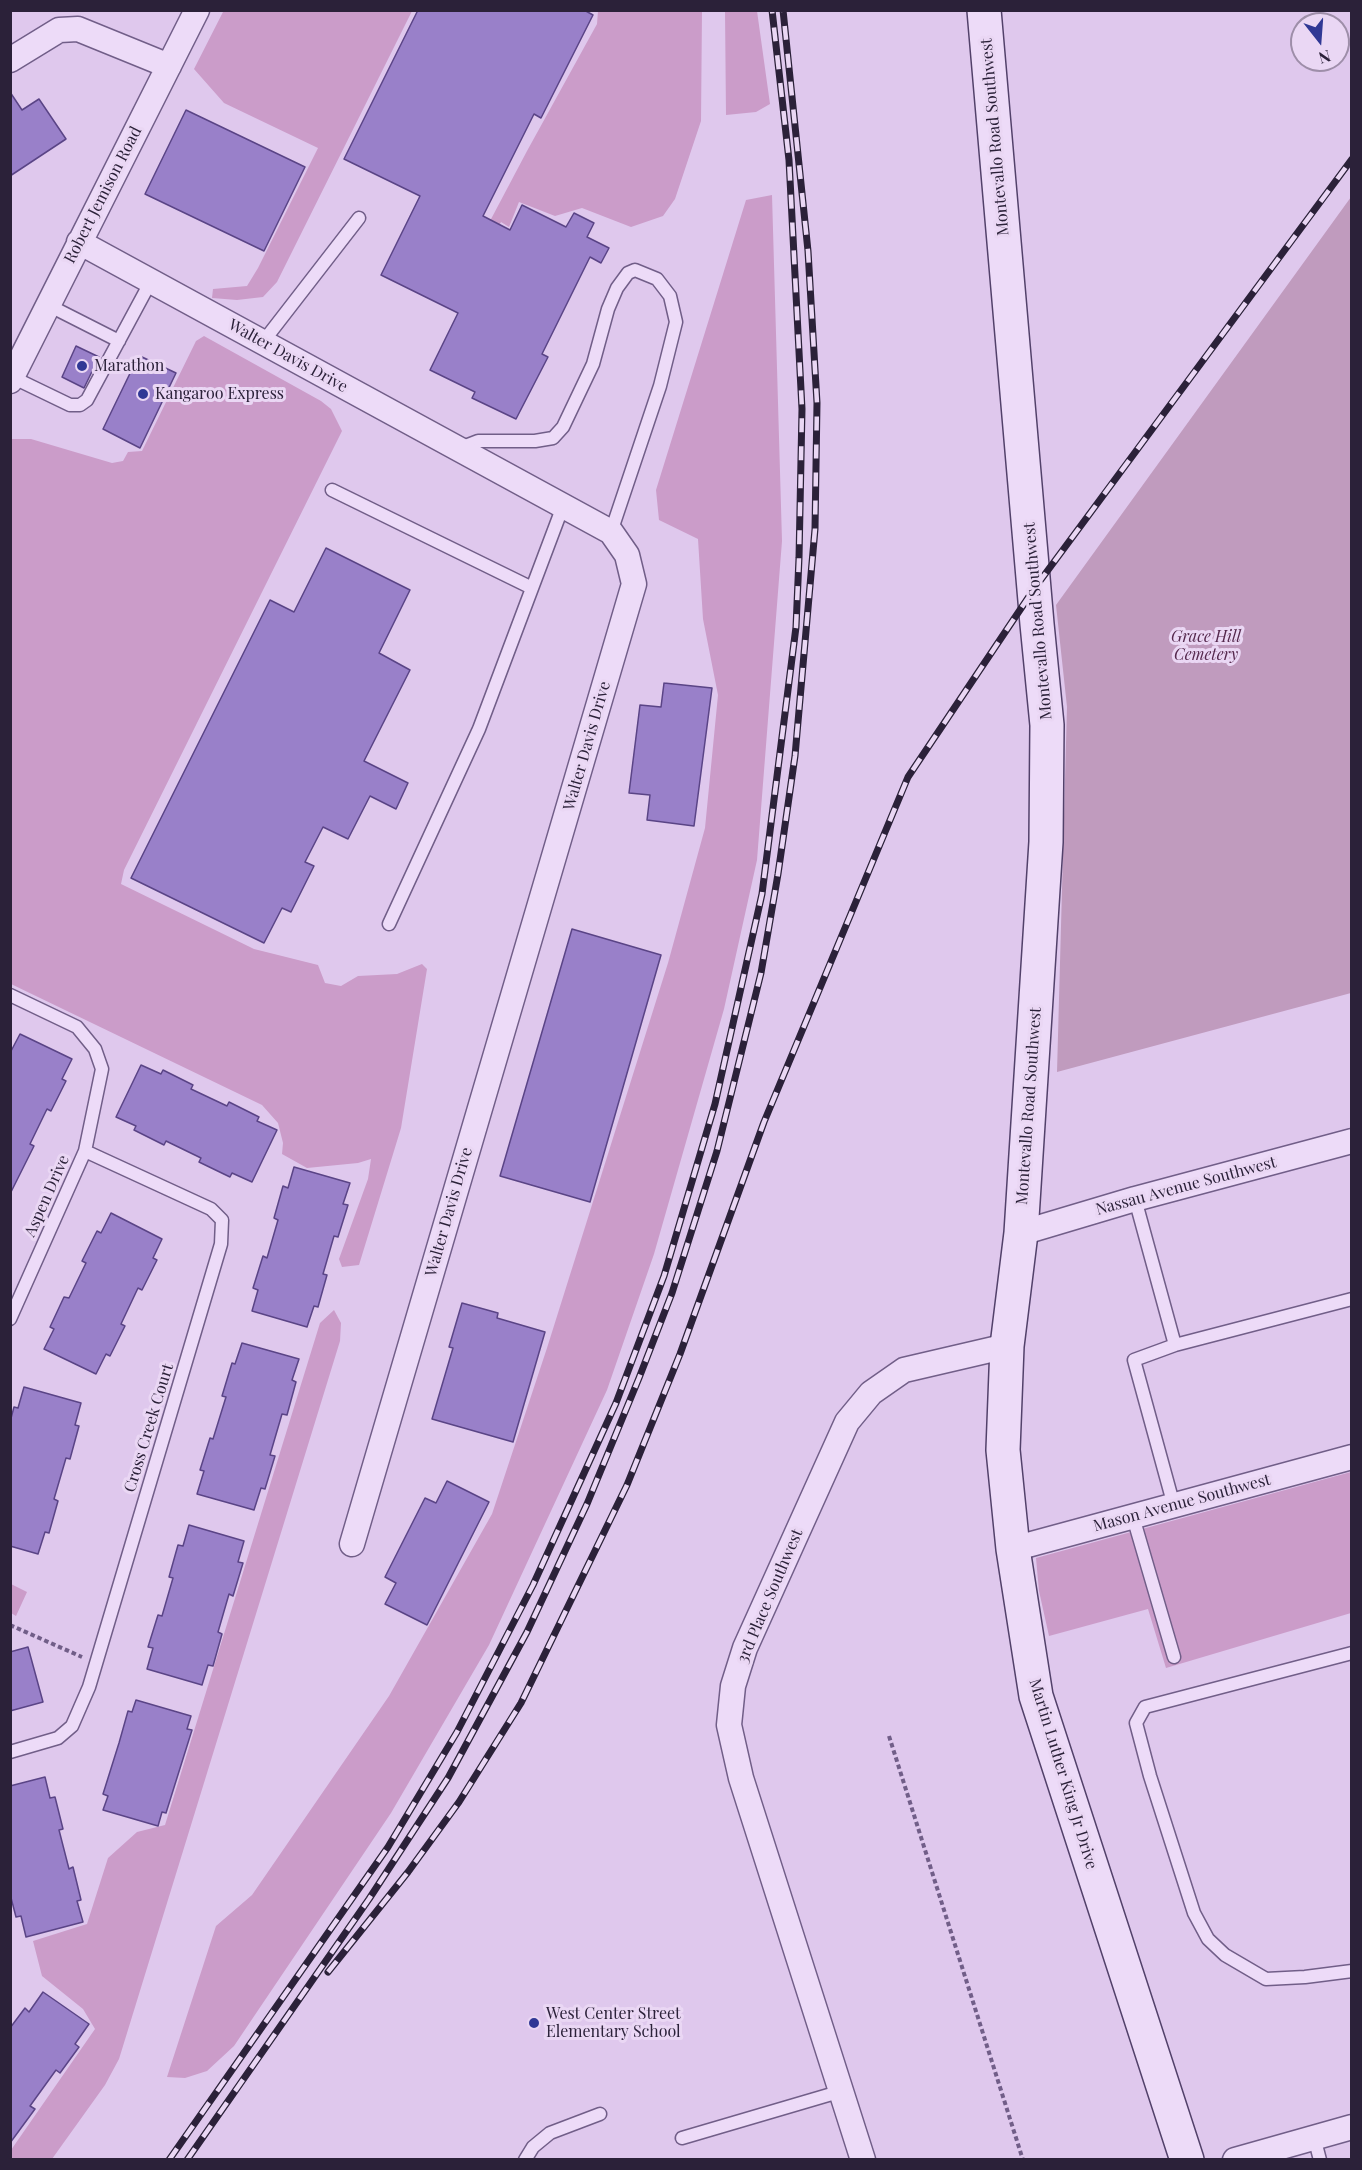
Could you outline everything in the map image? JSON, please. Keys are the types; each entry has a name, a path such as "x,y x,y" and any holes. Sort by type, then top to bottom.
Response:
{"main road":[{"name":"Montevallo Road Southwest","path":"984,10 1047,725 1046,842 1021,1233"},
{"name":"Martin Luther King Jr Drive","path":"1021,1233 1007,1346 1003,1450 1013,1549 1036,1696 1187,2160"}],"street":[{"name":"Robert Jemison Road","path":"11,379 197,10"},
{"path":"10,60 59,30 78,29 169,66"},
{"name":"Walter Davis Drive","path":"79,242 611,532 627,555 634,584 351,1544"},
{"name":"Nassau Avenue Southwest","path":"1021,1233 1135,1199 1352,1141"},
{"name":"3rd Place Southwest","path":"863,2160 741,1778 729,1725 733,1686 745,1647 847,1422 871,1393 904,1370 1007,1346"},
{"name":"Mason Avenue Southwest","path":"1013,1549 1352,1457"},
{"path":"1235,2160 1317,2148 1352,2127"}],"lane":[{"path":"263,342 358,218"},
{"path":"458,449 478,441 535,441 553,438 563,428 593,364 608,309 617,288 628,273 635,270 657,279 670,296 676,322 660,386 611,532"},
{"path":"11,379 70,405 80,405 87,400 151,281"},
{"path":"48,305 119,341"},
{"path":"332,490 532,588"},
{"path":"389,924 479,729 563,506"},
{"name":"Aspen Drive","path":"10,995 78,1027 95,1049 102,1069 85,1151 10,1319"},
{"name":"Cross Creek Court","path":"10,1752 58,1738 72,1726 89,1687 221,1244 222,1221 211,1209 85,1151"},
{"path":"1135,1199 1175,1345"},
{"path":"1174,1506 1134,1360 1175,1345 1352,1299"},
{"path":"1133,1517 1174,1657"},
{"path":"1352,1653 1145,1707 1136,1723 1150,1776 1194,1913 1208,1939 1225,1955 1266,1979 1352,1971"},
{"path":"682,2138 842,2091"},
{"path":"525,2160 533,2147 550,2133 600,2114"}],"path":[{"path":"10,1625 96,1663"},
{"path":"889,1736 1023,2160"}],"shaded area":[{"path":"224,10 412,11 277,282 263,297 237,300 212,298 213,289 247,286 318,148 224,103 194,69"},
{"path":"598,11 702,11 701,121 675,199 663,216 631,227 582,208 555,216 519,202 509,227 501,222 465,296 453,291 597,24"},
{"path":"725,11 757,11 770,104 756,112 726,115"},
{"path":"772,195 782,541 757,860 724,1009 654,1254 607,1390 489,1645 391,1813 234,2046 207,2071 185,2078 167,2077 216,1926 252,1895 389,1696 492,1514 547,1348 668,963 705,828 718,695 703,619 698,539 659,520 656,490 746,200"},
{"path":"204,336 321,401 331,409 342,431 124,870 121,884 254,949 318,965 325,983 341,986 358,976 397,974 422,964 427,969 401,1128 359,1265 342,1267 339,1259 368,1179 371,1159 358,1163 307,1168 282,1154 283,1143 278,1123 262,1105 11,984 11,439 31,439 112,463 123,461 128,452 142,451 196,341"},
{"path":"334,1310 341,1323 340,1341 119,2059 105,2085 52,2159 11,2159 11,2150 95,2029 83,2009 42,1976 33,1941 87,1924 108,1858 137,1832 165,1825 320,1323"},
{"path":"1351,1472 1351,1613 1166,1668 1148,1609 1049,1636 1039,1591 1036,1558"},
{"path":"11,1584 27,1592 16,1616 11,1613"}],"green space":[{"name":"Grace Hill Cemetery","path":"1351,197 1351,993 1057,1072 1067,707 1056,605"}],"building":[{"path":"418,10 584,10 593,15 541,118 534,114 483,216 510,230 522,205 566,227 574,213 594,223 587,237 609,248 601,263 590,257 542,354 548,357 516,419 472,398 475,392 430,370 458,313 381,275 420,196 344,159"},
{"path":"10,92 22,110 39,99 66,139 10,176"},
{"path":"186,110 305,167 264,251 145,194"},
{"path":"76,346 99,357 84,388 62,377"},
{"path":"142,357 176,373 140,448 103,429 136,361 139,362"},
{"path":"326,548 410,590 379,653 410,670 364,761 408,783 396,809 370,796 348,839 323,827 305,862 314,866 291,912 282,908 264,943 131,878 270,600 294,612"},
{"path":"664,683 712,688 694,826 647,820 650,795 629,793 640,705 661,707"},
{"path":"572,929 661,955 590,1202 500,1176"},
{"path":"20,1034 72,1059 62,1079 66,1081 51,1111 47,1109 30,1144 34,1146 10,1194 10,1053"},
{"path":"141,1065 161,1074 163,1070 193,1085 191,1089 227,1106 229,1102 259,1117 257,1121 277,1130 252,1182 232,1173 230,1177 199,1162 201,1158 166,1141 164,1145 134,1130 136,1126 116,1117"},
{"path":"294,1167 350,1183 343,1204 348,1205 338,1237 334,1236 323,1274 327,1275 318,1307 314,1306 307,1327 252,1311 258,1290 253,1288 263,1256 267,1258 278,1220 274,1218 283,1186 288,1188"},
{"path":"111,1213 162,1239 153,1258 157,1260 142,1290 138,1288 121,1324 125,1326 110,1356 106,1354 96,1374 44,1349 54,1329 50,1327 64,1297 69,1298 86,1263 82,1261 97,1231 101,1233"},
{"path":"462,1303 498,1313 497,1318 545,1332 513,1442 432,1419 453,1348 449,1347"},
{"path":"242,1343 299,1359 292,1380 296,1382 287,1415 282,1414 270,1455 275,1456 265,1489 261,1488 254,1510 197,1494 204,1471 200,1470 210,1438 213,1439 226,1397 222,1396 232,1363 235,1364"},
{"path":"24,1387 81,1403 75,1425 79,1426 70,1459 66,1458 54,1499 58,1501 49,1533 45,1532 38,1554 10,1546 10,1422 14,1407 18,1408"},
{"path":"447,1481 489,1502 427,1625 385,1604 396,1583 385,1577 425,1498 436,1503"},
{"path":"189,1525 244,1541 238,1562 243,1563 233,1596 229,1594 218,1632 222,1634 213,1666 208,1665 202,1685 147,1669 153,1648 148,1647 158,1615 162,1616 173,1578 169,1577 178,1545 183,1546"},
{"path":"28,1647 43,1702 10,1711 10,1652"},
{"path":"136,1700 191,1716 187,1729 192,1730 166,1813 162,1812 158,1826 103,1810 108,1796 103,1794 128,1711 132,1712"},
{"path":"45,1777 50,1798 55,1797 63,1829 59,1830 69,1869 73,1867 81,1900 77,1901 83,1922 26,1937 21,1916 16,1917 10,1894 10,1786"},
{"path":"43,1992 89,2024 75,2044 79,2047 60,2073 56,2070 30,2106 35,2109 10,2143 10,2028 25,2008 29,2012"}],"railway":[{"path":"169,2160 388,1847 457,1732 533,1585 616,1403 664,1276 715,1104 762,894 796,627 802,409 789,160 772,10"},
{"path":"187,2160 369,1899 448,1778 527,1632 587,1504 639,1378 672,1293 717,1151 761,973 778,874 795,756 815,529 817,403 808,251 783,10"},
{"path":"328,1972 408,1872 459,1802 521,1703 627,1485 680,1354 764,1122 908,777 1034,589 1352,159"}],"place":[{"name":"Marathon","path":"82,366"},
{"name":"Kangaroo Express","path":"143,394"},
{"name":"West Center Street Elementary School","path":"534,2023"}]}
